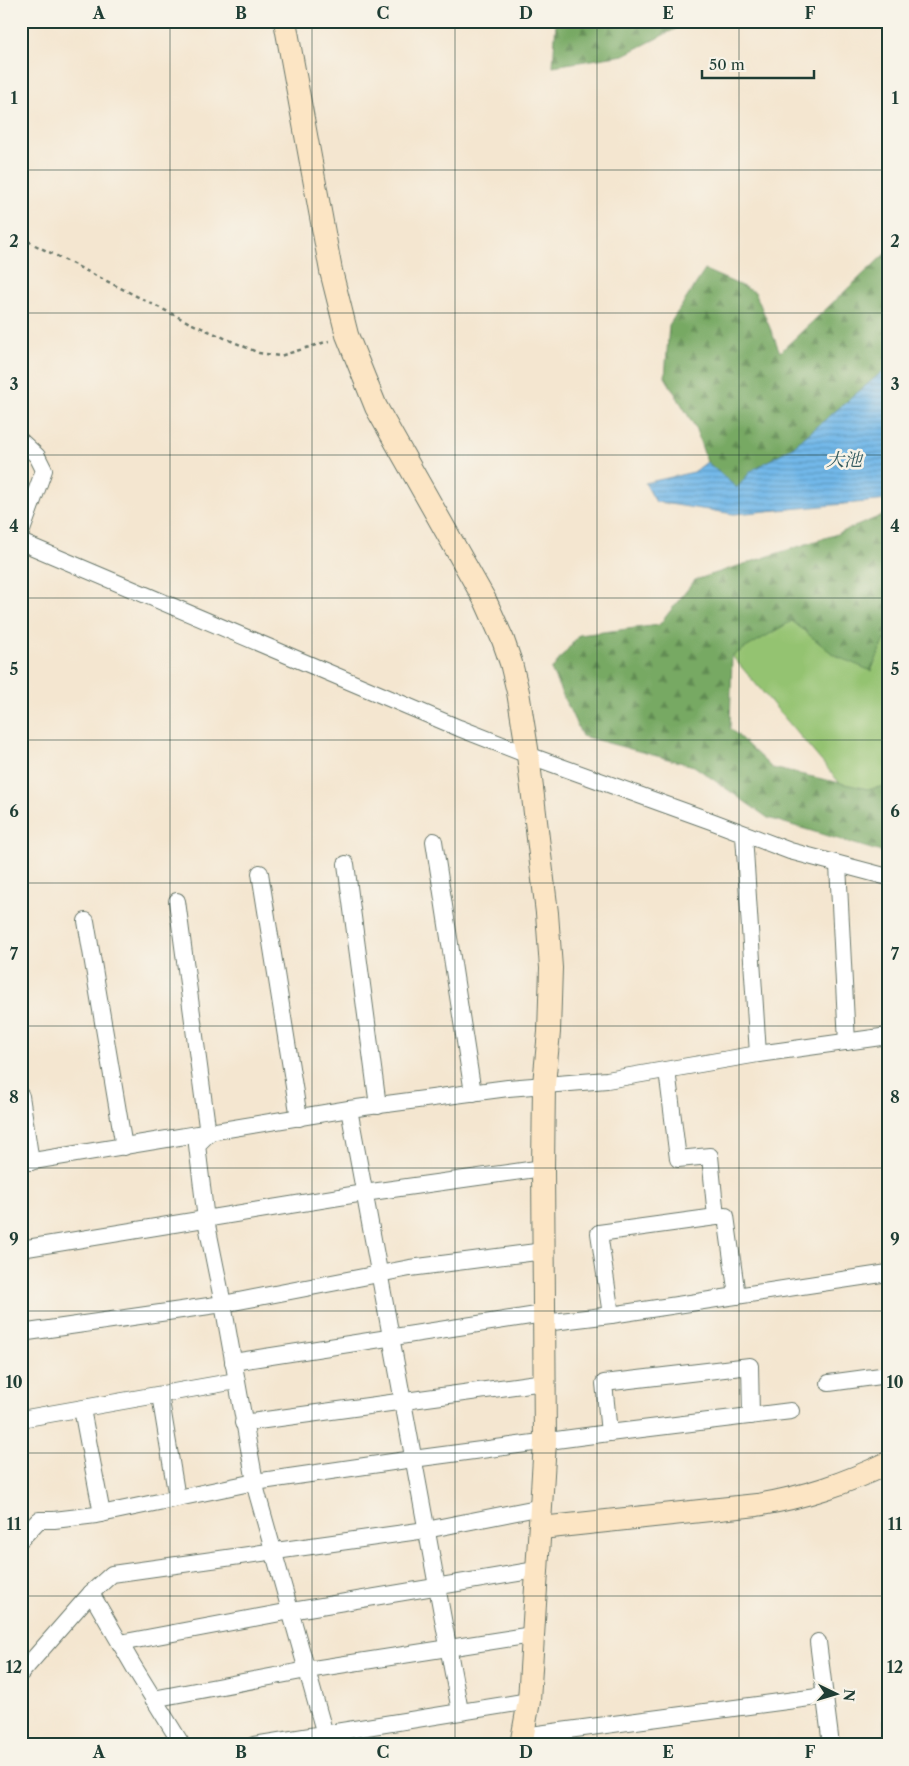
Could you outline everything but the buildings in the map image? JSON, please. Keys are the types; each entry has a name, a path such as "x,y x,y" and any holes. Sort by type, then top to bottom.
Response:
{"street":[{"path":"286,21 331,271 347,335 376,407 486,602 503,640 518,692 528,755 547,914 550,968 550,1032 544,1084 545,1442 529,1701 522,1740 825,1696"},
{"path":"21,441 37,456 44,470 21,533"},
{"path":"21,542 459,728 528,755 711,820 744,835 790,852 888,878"},
{"path":"744,835 758,1054"},
{"path":"434,841 474,1093"},
{"path":"346,864 378,1106"},
{"path":"838,865 847,1042"},
{"path":"865,872 888,890"},
{"path":"260,873 299,1118"},
{"path":"177,901 208,1134"},
{"path":"86,921 124,1147"},
{"path":"21,1096 26,1162 208,1134 349,1109 544,1084 607,1080 758,1054 888,1036"},
{"path":"667,1070 678,1160 710,1156 716,1216"},
{"path":"349,1109 460,1711"},
{"path":"208,1134 197,1145 206,1220 255,1482 326,1739"},
{"path":"21,1249 364,1193 543,1168"},
{"path":"611,1316 599,1233 726,1216 736,1296"},
{"path":"21,1333 223,1304 410,1268 544,1251"},
{"path":"233,1362 391,1336 544,1318 611,1316 888,1273"},
{"path":"609,1433 604,1384 750,1366 752,1416"},
{"path":"829,1382 888,1375"},
{"path":"21,1419 236,1381"},
{"path":"244,1423 544,1382"},
{"path":"160,1395 177,1498"},
{"path":"82,1409 102,1514"},
{"path":"21,1539 39,1520 102,1514 255,1482 609,1433 791,1411"},
{"path":"21,1673 91,1593 112,1574 273,1550 541,1517 758,1506 810,1495 888,1463"},
{"path":"120,1643 291,1611 536,1570"},
{"path":"91,1593 182,1745"},
{"path":"153,1699 307,1670 532,1635"},
{"path":"818,1642 831,1745"},
{"path":"254,1745 326,1739 460,1711 529,1701"}],"path":[{"path":"21,237 190,323 259,353 280,356 347,335"}],"green space":[{"path":"556,21 691,21 624,55 553,66"},
{"path":"888,251 888,367 794,446 759,466 737,489 707,462 695,427 665,377 669,325 705,270 755,292 780,352"},
{"path":"888,513 888,633 871,671 834,655 792,621 732,656 730,728 772,768 868,789 888,786 888,854 768,818 694,766 582,736 551,670 579,635 659,625 695,580 837,534"},
{"path":"888,545 888,818 867,815 727,650"},
{"path":"888,1632 888,1745 885,1745 880,1634"}],"water":[{"name":"大池","path":"888,367 888,500 734,514 656,502 645,483 694,472 707,462 737,488 751,471 794,446"}]}
